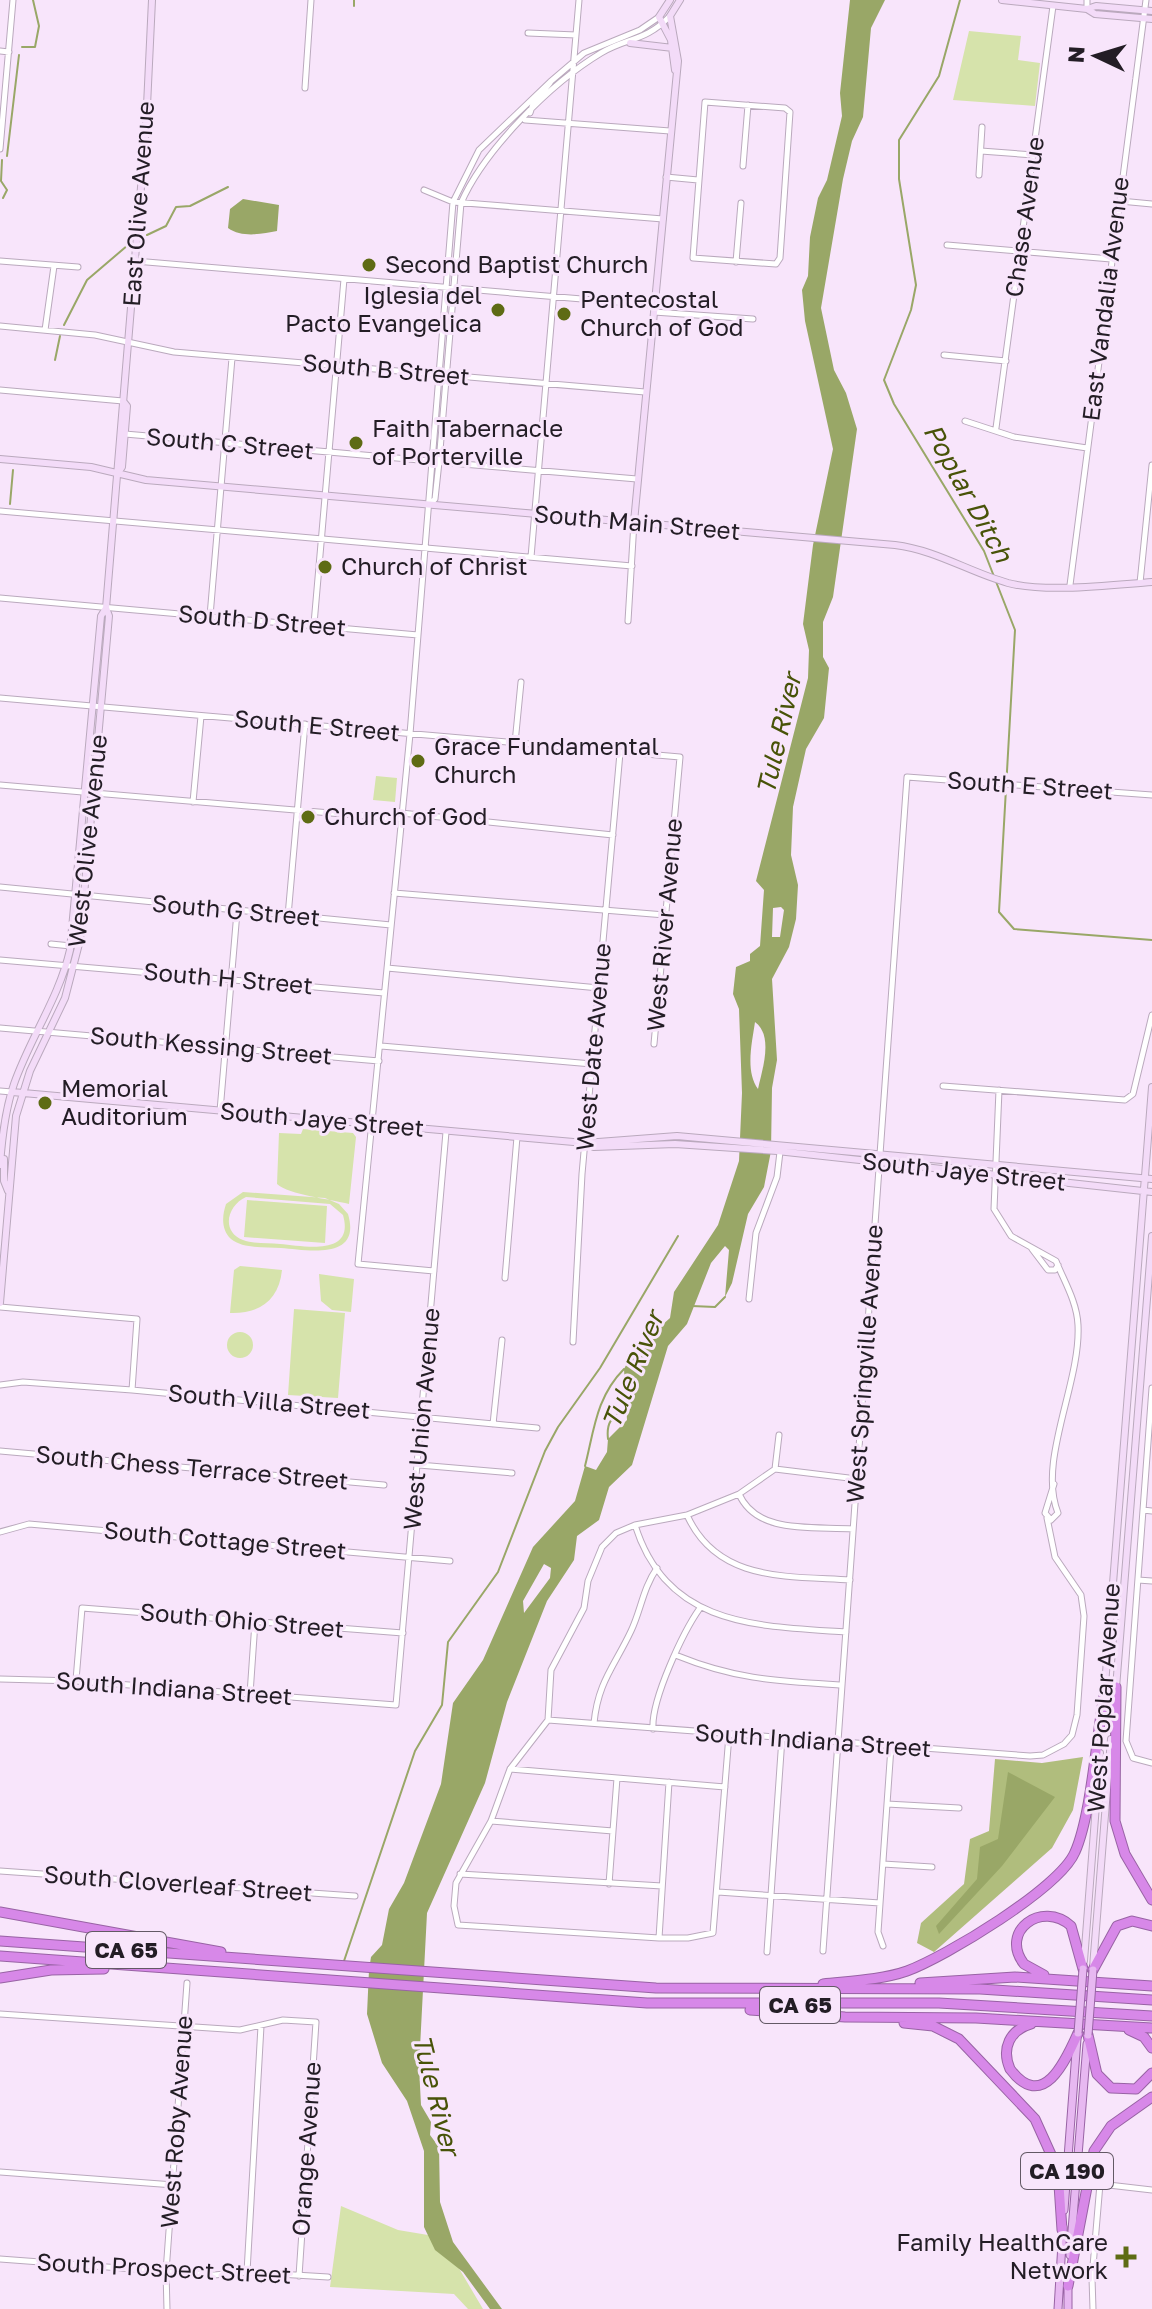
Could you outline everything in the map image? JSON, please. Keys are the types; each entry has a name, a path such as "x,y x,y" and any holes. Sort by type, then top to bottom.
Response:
{"highway":[{"path":"1116,1687 1115,1821 1125,1854 1152,1900"},
{"path":"765,1989 870,1979 907,1971 951,1948 1053,1882 1069,1863 1079,1839 1104,1696"},
{"path":"0,1912 251,1959"},
{"path":"1055,1978 1029,1969 1017,1952 1019,1932 1027,1921 1039,1915 1056,1916 1071,1926 1088,1970"},
{"path":"1088,1970 1117,1926 1132,1921 1152,1926"},
{"name":"CA 65","path":"0,1941 656,1988 980,1989 1152,2000"},
{"name":"CA 65","path":"0,1956 448,1990 695,2005 939,2003 1152,2016"},
{"path":"0,1978 60,1969 184,1969"},
{"path":"1124,1983 1152,1977"},
{"path":"854,1988 975,1978 1055,1978 1152,1986"},
{"path":"695,2005 933,2026 953,2035 973,2051 1035,2119 1047,2139 1058,2170 1062,2230"},
{"path":"845,2017 1054,2022 1152,2028"},
{"path":"1054,2022 1026,2025 1011,2037 1007,2062 1022,2080 1040,2084 1054,2079 1083,2034"},
{"path":"1114,2027 1138,2033 1152,2048"},
{"path":"1083,2034 1097,2074 1111,2088 1136,2089 1152,2073"},
{"path":"1068,2286 1094,2151 1111,2126 1152,2097"}],"main road":[{"path":"670,0 661,20 673,48 675,70"},
{"path":"634,522 678,49 670,16 680,0"},
{"path":"1002,0 1087,9 1095,14 1146,13 1152,19"},
{"name":"East Olive Avenue","path":"117,474 154,2"},
{"path":"630,43 673,48"},
{"name":"East Olive Avenue","path":"117,474 122,467 125,434 127,406 123,401"},
{"name":"South Main Street","path":"0,459 91,467 117,474 221,486 850,541 925,551 1006,582 1070,585 1152,582"},
{"name":"West Olive Avenue","path":"0,1165 12,1092 44,1031 71,966 71,946 88,858 101,616 106,608 117,474"},
{"name":"West Olive Avenue","path":"0,1305 13,1135 22,1093 71,966 81,896 82,836 90,792"},
{"path":"82,836 88,858"},
{"name":"West Poplar Avenue","path":"1068,2309 1104,1696 1152,1087"},
{"name":"South Jaye Street","path":"12,1092 585,1143 677,1136 993,1177 1152,1192"},
{"path":"2,1140 4,1181 8,1191"},
{"name":"South Jaye Street","path":"779,1149 880,1154 1152,1179"},
{"name":"West Poplar Avenue","path":"1088,1970 1116,1687 1152,1236"},
{"name":"West Poplar Avenue","path":"1058,2309 1062,2230 1083,2034"}],"street":[{"path":"1,148 13,0"},
{"path":"305,88 311,0"},
{"path":"531,557 579,0"},
{"path":"1087,0 1087,9"},
{"name":"East Vandalia Avenue","path":"1070,585 1146,0"},
{"name":"Chase Avenue","path":"996,428 1053,6"},
{"path":"434,1271 358,1264 410,734 453,202 479,150 572,62 670,16"},
{"path":"661,20 671,28"},
{"path":"430,505 435,499 439,462 461,203 488,154 572,72 605,51 630,43 661,20"},
{"path":"528,33 538,31 576,35"},
{"path":"0,51 9,52"},
{"path":"530,114 533,104 549,88 550,82"},
{"path":"705,102 748,105 785,108 792,116 780,258 773,265 693,258 705,102"},
{"path":"743,166 748,105"},
{"path":"524,120 670,131"},
{"path":"979,175 982,127"},
{"path":"981,151 1034,155"},
{"path":"666,177 698,180"},
{"path":"424,190 461,203 663,219"},
{"path":"1120,201 1152,204"},
{"path":"736,262 741,203"},
{"path":"947,245 1111,259"},
{"path":"0,261 78,267"},
{"path":"135,261 553,297 753,319"},
{"path":"45,330 54,266"},
{"path":"314,624 344,279"},
{"name":"South B Street","path":"0,326 128,341 174,352 645,392"},
{"path":"944,355 1006,361"},
{"path":"210,616 232,357"},
{"path":"0,390 123,401"},
{"path":"965,421 996,428 1014,437 1087,448"},
{"name":"South C Street","path":"125,434 431,461"},
{"path":"439,462 637,479"},
{"path":"1140,583 1152,465"},
{"path":"0,511 632,566"},
{"path":"628,621 634,522"},
{"name":"South D Street","path":"0,598 418,635"},
{"path":"515,743 521,682"},
{"name":"South E Street","path":"0,698 680,757"},
{"path":"193,802 201,716"},
{"path":"288,916 305,724"},
{"name":"West Date Avenue","path":"573,1342 585,1143 620,752"},
{"name":"West River Avenue","path":"654,1044 680,757"},
{"name":"South E Street","path":"907,777 1152,795"},
{"name":"West Springville Avenue","path":"823,1951 907,777"},
{"path":"0,785 613,835"},
{"name":"South G Street","path":"0,887 391,925"},
{"path":"394,893 665,915"},
{"path":"220,1111 237,912"},
{"path":"51,944 71,946"},
{"name":"South H Street","path":"0,960 384,993"},
{"path":"387,968 599,988"},
{"path":"943,1086 1125,1100 1133,1094 1152,1015"},
{"name":"South Kessing Street","path":"0,1028 379,1061"},
{"path":"381,1046 592,1064"},
{"path":"999,1090 992,1201 1000,1224 1011,1236 1058,1265 1076,1309 1078,1332 1074,1381 1061,1427 1048,1507 1051,1538"},
{"path":"0,1091 12,1092"},
{"name":"West Union Avenue","path":"396,1705 446,1132"},
{"path":"505,1278 517,1137"},
{"path":"749,1299 756,1233 777,1177 779,1149"},
{"path":"1031,1249 1067,1286"},
{"path":"1045,1264 1050,1258"},
{"path":"1051,1271 1058,1265"},
{"path":"0,1305 137,1319 132,1390"},
{"path":"493,1424 502,1340"},
{"name":"South Villa Street","path":"0,1385 23,1382 132,1390 537,1428"},
{"path":"1152,1388 1150,1450 1126,1741 1130,1755 1152,1763"},
{"path":"775,1469 779,1435"},
{"name":"South Chess Terrace Street","path":"0,1451 384,1485"},
{"path":"419,1465 512,1473"},
{"path":"729,1735 713,1933 688,1938 659,1938 458,1925 454,1906 460,1874 491,1821 510,1769 548,1720 549,1676 559,1649 584,1608 587,1586 602,1547 616,1533 635,1525 687,1515 739,1494 775,1469 857,1479"},
{"path":"1051,1538 1058,1513 1054,1484"},
{"path":"739,1494 746,1510 759,1519 853,1529"},
{"path":"1048,1507 1056,1507"},
{"path":"1143,1510 1152,1511"},
{"path":"687,1515 694,1531 726,1562 768,1575 850,1580"},
{"path":"1047,1518 1055,1518"},
{"name":"South Cottage Street","path":"0,1532 29,1524 450,1561"},
{"path":"635,1525 642,1548 657,1568 674,1589 700,1608 754,1626 846,1632"},
{"name":"South Indiana Street","path":"548,1720 1030,1756 1056,1750 1072,1735 1077,1715 1084,1616 1081,1595 1055,1557 1051,1538"},
{"path":"594,1723 603,1678 632,1628 646,1585 657,1568"},
{"path":"1138,1580 1152,1581"},
{"name":"South Ohio Street","path":"76,1681 82,1608 403,1633"},
{"path":"653,1729 652,1712 659,1690 700,1608"},
{"path":"250,1694 255,1622"},
{"path":"678,1656 725,1674 748,1679 842,1685"},
{"name":"South Indiana Street","path":"0,1679 76,1681 396,1705"},
{"path":"767,1952 782,1738"},
{"path":"883,1946 878,1932 891,1747"},
{"path":"510,1769 725,1787"},
{"path":"609,1884 617,1778"},
{"path":"659,1938 669,1782"},
{"path":"887,1804 959,1808"},
{"path":"491,1821 613,1831"},
{"path":"883,1864 932,1867"},
{"name":"South Cloverleaf Street","path":"0,1871 355,1896"},
{"path":"460,1874 662,1886"},
{"path":"718,1892 880,1903"},
{"name":"West Roby Avenue","path":"167,2309 166,2272 187,1983"},
{"path":"0,2014 240,2030 261,2026 247,2272"},
{"name":"Orange Avenue","path":"261,2026 283,2020 316,2022 299,2276"},
{"path":"0,2172 174,2185"},
{"path":"1093,2309 1092,2278 1100,2184 1152,2190"},
{"name":"South Prospect Street","path":"0,2259 214,2275 247,2272 328,2277"}],"shaded area":[{"path":"969,31 1021,36 1018,60 1040,63 1035,106 953,100"},
{"path":"376,776 397,778 395,802 373,800"},
{"path":"303,1129 353,1133 356,1137 349,1204 300,1194 277,1184 279,1133 301,1134"},
{"path":"243,1192 325,1198 339,1204 348,1214 350,1229 347,1239 340,1246 330,1249 317,1251 248,1246 231,1239 225,1231 223,1218 226,1204","holes":["246,1197 330,1204 343,1215 345,1228 342,1238 325,1246 256,1243 236,1236 229,1225 231,1212"]},
{"path":"247,1200 327,1206 325,1243 244,1237"},
{"path":"240,1266 282,1270 280,1281 272,1297 259,1308 230,1313 234,1270"},
{"path":"319,1274 354,1279 351,1312 332,1310 321,1301"},
{"path":"294,1309 345,1313 338,1398 288,1395"},
{"path":"240,1332 250,1335 253,1345 250,1355 240,1358 230,1355 227,1345 230,1335"},
{"path":"1083,1757 1073,1810 1052,1848 934,1952 917,1943 921,1923 964,1884 970,1839 989,1831 995,1759 1042,1763"},
{"path":"341,2206 398,2230 434,2236 454,2260 483,2309 468,2309 454,2294 330,2287"}],"water":[{"name":"Tule River","path":"850,0 885,0 871,28 863,117 852,141 843,179 821,308 834,370 846,393 857,429 833,597 823,622 823,657 829,668 824,718 806,749 793,807 791,855 798,885 796,919 789,947 772,979 777,1060 772,1088 771,1151 764,1187 748,1214 732,1283 725,1297 729,1250 725,1246 711,1263 687,1324 668,1346 632,1465 609,1487 599,1520 577,1536 574,1560 547,1601 507,1702 485,1783 427,1913 419,2067 421,2105 431,2122 430,2135 439,2147 440,2202 453,2242 502,2309 490,2309 463,2272 435,2250 424,2227 424,2151 407,2101 382,2063 367,2014 371,1957 382,1945 389,1909 404,1883 441,1784 453,1703 483,1660 533,1547 575,1501 585,1466 596,1470 607,1452 608,1439 627,1420 624,1369 634,1350 670,1318 674,1292 718,1225 739,1161 742,1093 739,1009 733,994 736,967 750,961 750,954 760,946 764,890 756,881 808,678 809,650 803,624 813,545 833,449 805,321 802,290 808,276 810,237 818,198 827,180 842,116 840,93","holes":["781,907 784,910 780,937 772,937 773,908","755,1022 761,1028 765,1044 758,1089 752,1074 751,1048","544,1564 551,1568 550,1578 524,1613 523,1601"]},
{"path":"243,199 279,205 277,231 246,234 228,228 230,209"},
{"path":"1008,1772 1055,1797 1002,1866 939,1934 936,1926 977,1879 980,1847 998,1839"}],"waterway":[{"path":"22,47 35,47 39,26 33,0"},
{"path":"354,0 354,6"},
{"name":"Poplar Ditch","path":"960,0 939,76 899,140 899,179 916,285 911,310 884,380 894,404 984,551 1015,630 999,912 1014,929 1152,940"},
{"path":"7,156 19,55"},
{"path":"2,160 1,181 7,190 3,198"},
{"path":"147,235 166,226 176,207 190,206 228,187"},
{"path":"64,325 87,280 128,245"},
{"path":"55,360 60,336"},
{"path":"10,504 13,470"},
{"name":"Tule River","path":"344,1961 415,1751 442,1705 448,1642 498,1572 545,1451 558,1427 600,1368 678,1236"},
{"path":"692,1306 715,1307 725,1297"},
{"name":"Tule River","path":"585,1466 602,1403 624,1369"},
{"name":"Tule River","path":"608,1439 611,1420 626,1407"}],"place":[{"name":"Second Baptist Church","path":"369,265"},
{"name":"Iglesia del Pacto Evangelica","path":"498,310"},
{"name":"Pentecostal Church of God","path":"564,314"},
{"name":"Faith Tabernacle of Porterville","path":"356,443"},
{"name":"Church of Christ","path":"325,567"},
{"name":"Grace Fundamental Church","path":"418,761"},
{"name":"Church of God","path":"308,817"},
{"name":"Memorial Auditorium","path":"45,1103"},
{"name":"Family HealthCare Network","path":"1126,2257"}]}
